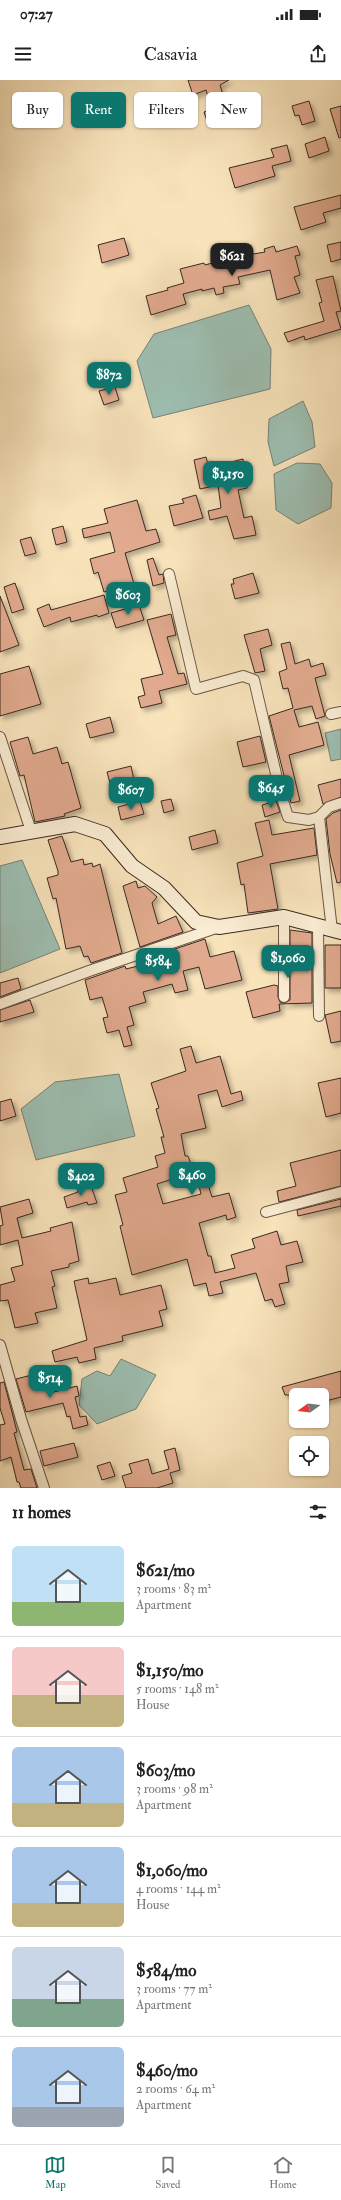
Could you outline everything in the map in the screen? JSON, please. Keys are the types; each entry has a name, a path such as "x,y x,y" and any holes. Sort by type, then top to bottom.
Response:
{"street":[{"path":"169,574 196,689 243,676 254,680 288,817 309,820 319,818 329,807 341,803"},
{"path":"0,736 32,831"},
{"path":"0,1004 90,971 219,927 284,917 337,931 319,818"},
{"path":"0,837 75,824 105,834 132,866 164,888 196,922 219,927"},
{"path":"284,917 284,997"},
{"path":"318,926 319,1016"},
{"path":"266,1212 341,1192"},
{"path":"0,1345 21,1419 44,1488"}],"shaded area":[{"path":"249,305 271,349 270,389 153,418 137,361 154,334"},
{"path":"303,401 312,422 315,447 274,466 268,442 269,419"},
{"path":"297,463 320,464 332,483 331,508 298,524 276,510 274,474"},
{"path":"341,729 341,759 331,761 325,733"},
{"path":"22,860 60,949 0,973 0,866"},
{"path":"119,1074 135,1136 36,1160 21,1109 55,1082"},
{"path":"121,1359 156,1375 136,1409 97,1424 79,1405 82,1379 97,1371 110,1376"}],"building":[{"path":"188,80 229,80 220,85 222,92 207,92 206,90 198,93 192,92"},
{"path":"309,101 315,121 302,125 299,115 295,116 292,106"},
{"path":"341,106 341,137 339,138 330,109"},
{"path":"325,137 329,151 309,158 305,144"},
{"path":"287,145 291,161 272,166 275,176 235,188 229,168 274,157 271,149"},
{"path":"341,195 341,208 323,213 326,222 301,230 294,207"},
{"path":"124,238 129,255 102,263 98,245"},
{"path":"341,242 341,259 331,262 327,245"},
{"path":"274,246 276,252 297,246 300,255 295,256 300,275 294,277 300,293 277,300 270,270 238,277 240,284 223,287 224,293 216,295 214,288 202,291 202,289 183,294 186,304 151,315 146,296 168,290 167,288 184,283 180,269 204,263 205,265 216,262 216,265 237,261 236,257 265,252 264,249"},
{"path":"333,276 341,311 336,312 341,329 305,340 304,336 288,342 284,333 324,321 319,303 322,302 316,280"},
{"path":"115,387 119,400 104,405 99,391"},
{"path":"206,457 210,472 232,466 231,462 243,459 247,488 238,490 244,518 252,516 256,535 234,539 227,516 210,520 208,511 221,508 218,485 200,489 194,460"},
{"path":"196,495 203,518 174,526 169,506 184,503 182,499"},
{"path":"137,500 146,531 156,529 160,542 125,553 134,584 104,592 98,572 94,574 90,559 115,552 110,532 84,538 82,529 108,523 104,509"},
{"path":"63,526 67,542 56,545 52,529"},
{"path":"31,537 36,553 25,556 20,540"},
{"path":"153,558 159,575 163,574 164,583 153,586 147,560"},
{"path":"253,573 259,593 235,599 231,584 234,584 233,579"},
{"path":"15,583 24,609 12,613 4,587"},
{"path":"104,595 109,613 98,617 97,615 71,622 70,617 44,627 37,609 49,604 51,610"},
{"path":"0,596 19,645 0,652"},
{"path":"139,605 144,620 116,628 111,613"},
{"path":"171,614 176,635 167,637 178,674 184,673 187,684 159,691 162,703 141,708 138,697 145,695 141,679 163,674 147,620"},
{"path":"268,629 272,645 260,649 265,671 255,673 244,635"},
{"path":"290,642 295,664 309,659 311,667 323,663 326,675 315,678 325,716 316,719 312,706 294,710 299,727 318,722 324,745 289,755 300,801 291,803 269,716 293,708 288,688 283,689 279,672 287,669 281,644"},
{"path":"29,666 41,704 0,716 0,674"},
{"path":"110,717 114,732 90,738 86,724"},
{"path":"260,736 266,762 243,767 237,742"},
{"path":"28,737 33,754 57,747 62,764 68,762 81,808 64,814 65,816 35,822 24,775 20,776 10,742"},
{"path":"131,766 134,780 111,787 107,772"},
{"path":"341,779 341,797 323,804 318,785"},
{"path":"171,799 174,810 164,813 161,801"},
{"path":"140,801 144,814 121,820 118,807"},
{"path":"276,801 280,812 265,817 262,805"},
{"path":"341,810 341,882 337,883 330,854 326,819 333,813"},
{"path":"269,820 272,835 314,828 317,855 270,864 278,909 248,913 244,884 241,885 237,863 263,856 255,823"},
{"path":"215,830 218,843 192,850 189,837"},
{"path":"62,836 71,862 83,859 84,865 92,863 93,867 100,864 122,953 91,963 88,956 84,957 80,946 66,949 56,898 53,899 47,878 58,875 48,840"},
{"path":"136,881 138,888 145,886 157,897 152,903 158,924 176,916 183,932 140,947 123,886"},
{"path":"290,930 312,933 312,1003 279,1004 280,1011 253,1018 246,992 274,985 278,986 278,997 280,1002 284,1003 290,1000"},
{"path":"205,939 210,957 234,951 242,980 205,989 199,967 183,971 188,990 175,993 172,984 143,992 146,1002 129,1007 134,1025 127,1027 132,1045 124,1047 119,1030 107,1033 103,1018 108,1017 102,997 90,1000 85,980 125,966 126,969 142,965 144,971 166,965 163,953"},
{"path":"325,945 341,945 341,988 325,988"},
{"path":"18,978 21,989 0,997 0,983"},
{"path":"30,1000 34,1012 0,1022 0,1010"},
{"path":"341,1011 341,1041 331,1043 325,1015"},
{"path":"191,1046 196,1063 220,1056 231,1094 241,1091 243,1100 222,1107 217,1090 198,1095 206,1128 181,1134 185,1156 188,1156 194,1172 157,1184 163,1204 201,1194 198,1182 206,1179 212,1197 229,1193 236,1217 227,1220 226,1215 199,1223 208,1256 211,1256 215,1273 235,1268 231,1255 255,1248 252,1239 277,1231 281,1245 297,1241 303,1262 286,1266 289,1282 279,1284 285,1304 275,1307 272,1299 265,1301 256,1273 220,1282 223,1293 209,1296 206,1283 194,1286 187,1259 132,1275 120,1226 123,1225 115,1195 127,1192 123,1178 158,1167 155,1156 165,1153 161,1137 164,1137 156,1109 159,1108 151,1083 186,1071 180,1049"},
{"path":"341,1078 341,1113 326,1117 318,1083"},
{"path":"11,1099 16,1116 0,1121 0,1102"},
{"path":"341,1150 341,1186 279,1202 277,1191 296,1186 290,1163"},
{"path":"90,1183 97,1203 88,1205 87,1202 67,1208 64,1197 78,1192 77,1187"},
{"path":"29,1199 33,1213 17,1218 22,1238 51,1231 50,1228 72,1222 79,1261 69,1264 69,1267 51,1271 55,1286 52,1287 57,1308 35,1313 38,1323 15,1328 8,1300 0,1301 0,1285 15,1281 11,1268 23,1265 18,1240 0,1245 0,1226 3,1225 0,1207"},
{"path":"341,1199 341,1206 298,1216 297,1210"},
{"path":"88,1278 89,1284 116,1278 120,1295 161,1285 167,1309 159,1311 163,1326 122,1336 123,1341 94,1348 96,1359 79,1363 77,1357 55,1362 52,1351 87,1340 74,1281"},
{"path":"341,1371 341,1397 329,1400 329,1388 289,1388 289,1395 285,1395 282,1387"},
{"path":"36,1374 40,1387 49,1385 50,1393 77,1386 79,1396 75,1397 80,1417 86,1416 88,1425 73,1429 70,1416 67,1417 63,1403 26,1412 16,1379"},
{"path":"4,1382 17,1432 14,1433 24,1470 31,1469 37,1488 21,1488 19,1482 17,1482 11,1457 0,1461 0,1425 5,1424 0,1408 0,1383"},
{"path":"74,1443 78,1457 44,1466 40,1451"},
{"path":"175,1448 180,1470 170,1473 173,1483 157,1488 126,1488 122,1476 132,1473 129,1464 148,1459 152,1474 169,1469 164,1451"},
{"path":"110,1462 115,1476 102,1480 97,1466"}]}
